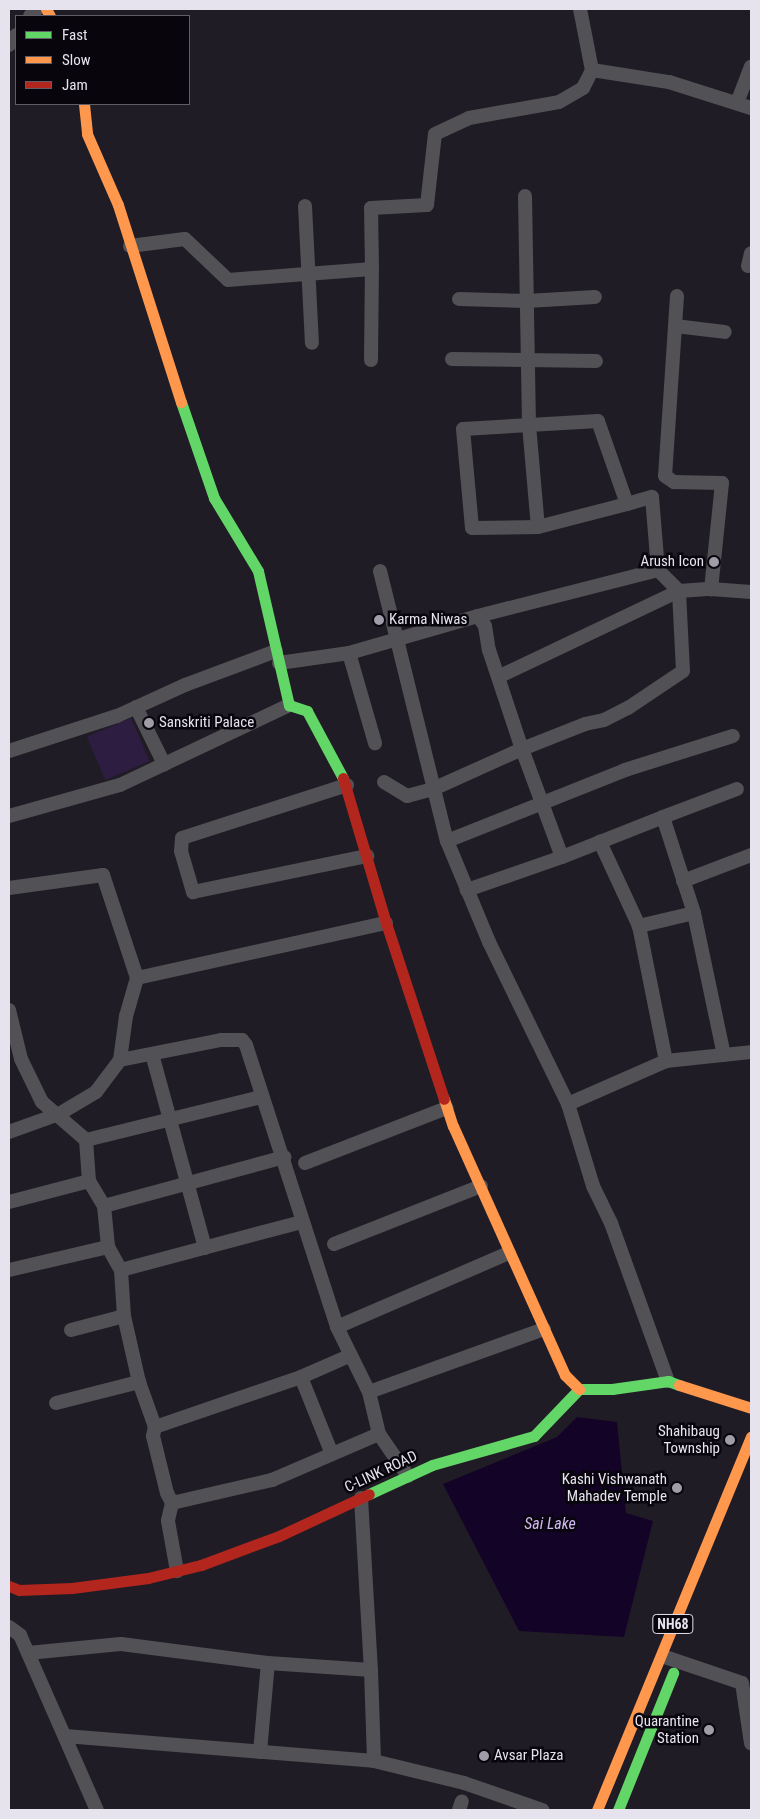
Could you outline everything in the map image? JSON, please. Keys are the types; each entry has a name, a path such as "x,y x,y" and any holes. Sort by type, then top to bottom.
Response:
{"main road":[{"path":"84,105 87,134 118,205 151,317 214,498 258,571 289,705 307,711 347,785 386,923 447,1108 509,1253 566,1375 579,1389 612,1389 668,1381 751,1408"},
{"name":"C-LINK ROAD","path":"9,1586 20,1590 72,1588 177,1571 279,1536 432,1465 534,1436 579,1389"},
{"name":"NH68","path":"597,1810 751,1437"},
{"name":"NH68","path":"618,1810 684,1645"}],"street":[{"path":"371,360 371,208 426,205 435,134 469,118 559,102 583,88 592,70 580,9"},
{"path":"736,103 751,67"},
{"path":"592,70 670,82 751,108"},
{"path":"525,196 529,425 538,527"},
{"path":"305,206 312,343"},
{"path":"130,246 185,239 228,280 372,269"},
{"path":"677,296 665,476 674,482 722,483 711,589"},
{"path":"459,299 527,301 595,298"},
{"path":"675,326 725,332"},
{"path":"452,359 596,361"},
{"path":"384,782 407,796 433,789 522,749 585,724 604,720 683,671 679,591 658,570 652,497 627,504 538,527 472,528 463,429 598,421 627,504"},
{"path":"9,751 136,707 185,684 277,657 349,653 478,616 658,570"},
{"path":"380,572 447,840 467,890 568,1104 593,1186 611,1223 668,1381"},
{"path":"498,677 679,591 711,589 751,592"},
{"path":"478,616 485,626 498,677 522,749 562,857"},
{"path":"349,653 375,743"},
{"path":"9,816 120,785 289,705"},
{"path":"136,707 164,764"},
{"path":"447,840 625,770 733,736"},
{"path":"347,785 182,838 181,851 193,892 367,856"},
{"path":"467,890 562,857 737,789"},
{"path":"663,817 694,914 724,1055"},
{"path":"600,842 639,926 666,1061"},
{"path":"684,881 751,855"},
{"path":"9,888 103,875 136,978 126,1016 120,1060 96,1092 59,1114 9,1132"},
{"path":"639,926 694,914"},
{"path":"136,978 386,923"},
{"path":"9,1010 15,1060 42,1102 59,1114 86,1140 90,1181 104,1206 108,1247 121,1270 124,1316 139,1382 155,1427 153,1436 172,1503 168,1521 177,1571"},
{"path":"120,1060 221,1040 242,1040 251,1055 261,1097 284,1157 301,1222 337,1327 349,1356 369,1392 379,1434 408,1476"},
{"path":"568,1104 666,1061 751,1052"},
{"path":"152,1054 205,1248"},
{"path":"86,1140 261,1097"},
{"path":"305,1163 447,1108"},
{"path":"104,1206 284,1157"},
{"path":"9,1202 90,1181"},
{"path":"334,1244 481,1186"},
{"path":"121,1270 301,1222"},
{"path":"9,1270 108,1247"},
{"path":"337,1327 509,1253"},
{"path":"71,1330 124,1316"},
{"path":"369,1392 544,1329"},
{"path":"155,1427 301,1377 349,1356"},
{"path":"301,1377 332,1454"},
{"path":"56,1403 139,1382"},
{"path":"172,1503 272,1480 379,1434"},
{"path":"361,1498 374,1760"},
{"path":"9,1627 20,1635 97,1810"},
{"path":"28,1653 121,1644 268,1663 370,1670"},
{"path":"660,1655 742,1682 751,1743"},
{"path":"260,1752 268,1663"},
{"path":"64,1736 374,1760 464,1783 542,1810"}],"shaded area":[{"path":"131,718 149,761 105,780 87,737"}],"water":[{"name":"Sai Lake","path":"577,1417 617,1422 626,1513 653,1521 624,1637 519,1631 443,1484 557,1437"}],"traffic: fast":[{"path":"181,402 214,498 258,571 289,705 307,711 343,778"},
{"path":"369,1494 432,1465 534,1436 579,1389 612,1389 668,1381 679,1385"},
{"path":"618,1810 673,1673"}],"traffic: slow":[{"path":"46,9 49,15"},
{"path":"84,105 87,134 118,205 181,402"},
{"path":"444,1099 453,1126 565,1375 579,1389"},
{"path":"679,1385 751,1408"},
{"path":"597,1810 751,1437"}],"traffic: jam":[{"path":"343,778 386,923 444,1099"},
{"path":"9,1586 19,1590 72,1588 148,1578 201,1565 279,1536 369,1494"}],"place":[{"name":"Arush Icon","path":"714,562"},
{"name":"Karma Niwas","path":"379,620"},
{"name":"Sanskriti Palace","path":"149,723"},
{"name":"Shahibaug Township","path":"730,1440"},
{"name":"Kashi Vishwanath Mahadev Temple","path":"677,1488"},
{"name":"Quarantine Station","path":"709,1730"},
{"name":"Avsar Plaza","path":"484,1756"}]}
